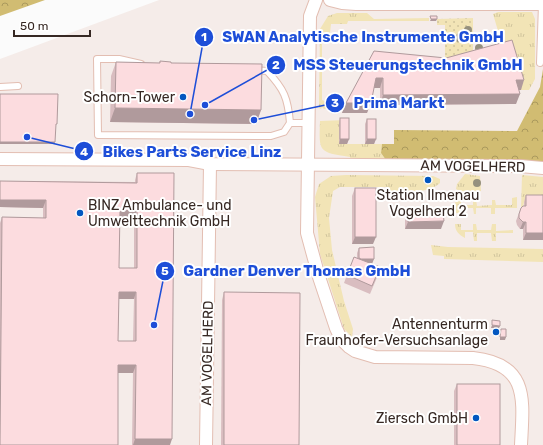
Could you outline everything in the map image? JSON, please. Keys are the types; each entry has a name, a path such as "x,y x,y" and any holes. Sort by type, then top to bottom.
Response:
{"street":[{"path":"316,0 310,16 307,233 319,278 341,339 348,347 355,351 375,357 473,358 488,360 503,367 512,374 517,382 522,396 522,445"},
{"path":"330,0 356,4 422,2 543,4"},
{"name":"AM VOGELHERD","path":"0,159 190,160 210,164 520,166 543,168"},
{"name":"AM VOGELHERD","path":"206,445 210,164"}],"lane":[{"path":"540,63 543,4"},
{"path":"146,66 119,59 97,58 98,134 271,136 284,132 290,123 287,99 279,83 267,71 244,70"},
{"path":"0,87 18,86"},
{"path":"290,123 308,123"}],"shaded area":[{"path":"159,0 543,0 543,445 0,445 0,59"}],"green space":[{"path":"0,0 45,0 0,16"},
{"path":"498,12 532,12 535,19 535,79 529,90 521,90 508,50 504,51 493,14"},
{"path":"337,13 367,13 374,19 429,18 429,21 348,21 347,24 331,24 330,33 322,33 322,100 330,103 330,108 324,109 322,107 321,109 319,108 320,29 328,16"},
{"path":"473,18 473,54 445,60 445,25 437,25 437,19"},
{"path":"543,69 543,163 386,160 381,153 382,144 394,144 394,130 517,131 540,87"},
{"path":"346,120 339,144 382,144 381,153 386,160 351,160 350,157 332,154 323,149 320,139 320,121"},
{"path":"465,174 480,176 481,191 461,192 456,189 457,184"},
{"path":"522,175 543,177 543,202 524,202 523,209 521,209"},
{"path":"331,176 433,176 440,179 440,183 436,186 416,192 389,193 388,187 340,187 333,191 329,218 332,250 344,301 353,329 352,337 344,329 320,254 315,197 319,184"},
{"path":"517,197 517,208 495,208 495,214 491,214 491,208 476,208 476,214 474,214 473,208 461,208 461,213 456,213 455,199 461,199 461,205 473,205 473,199 476,199 477,206 492,205 492,200 495,200 496,205 512,205 512,198"},
{"path":"455,224 461,224 461,230 473,230 473,224 476,224 477,230 491,230 492,224 496,224 496,231 513,230 513,233 496,233 496,241 492,241 491,233 477,233 477,241 474,241 473,232 465,232 465,238 458,232"},
{"path":"431,245 448,247 543,249 543,262 444,259 444,256 433,255"}],"building":[{"path":"430,16 437,16 437,19 431,19"},
{"path":"512,40 524,80 516,80 520,94 383,95 383,78 376,78 371,103 346,103 374,51 446,58"},
{"name":"Schorn-Tower","path":"160,61 171,63 262,64 261,110 115,108 116,62 160,63"},
{"path":"0,94 58,94 55,142 0,142"},
{"path":"340,118 349,118 349,139 340,139"},
{"path":"367,119 376,119 376,139 367,139"},
{"path":"137,173 174,173 172,439 135,439 136,365 118,365 118,445 0,445 2,217 46,218 46,200 0,200 0,181 137,183","holes":["137,210 137,268 119,268 120,211","119,292 136,292 136,341 118,341"]},
{"path":"355,188 376,188 376,237 355,237"},
{"path":"526,195 543,195 543,233 526,233 526,222 523,222 519,218 521,208 526,206"},
{"path":"443,212 444,221 408,222 408,213"},
{"path":"374,247 374,259 359,258 359,248"},
{"path":"354,257 380,267 372,286 347,275"},
{"path":"224,292 300,293 299,445 224,445"},
{"path":"492,320 500,321 500,326 492,325"},
{"path":"501,329 506,329 506,337 500,337"},
{"name":"Ziersch GmbH","path":"457,384 500,384 500,445 457,445"}],"place":[{"name":"Schorn-Tower","path":"183,97"},
{"name":"MSS Steuerungstechnik GmbH","path":"205,105"},
{"name":"SWAN Analytische Instrumente GmbH","path":"190,114"},
{"name":"Prima Markt","path":"254,120"},
{"name":"Bikes Parts Service Linz","path":"27,137"},
{"name":"Station Ilmenau Vogelherd 2","path":"428,180"},
{"name":"BINZ Ambulance- und Umwelttechnik GmbH","path":"80,213"},
{"name":"Gardner Denver Thomas GmbH","path":"154,325"},
{"name":"Antennenturm Fraunhofer-Versuchsanlage","path":"496,332"},
{"name":"Ziersch GmbH","path":"476,418"}]}
